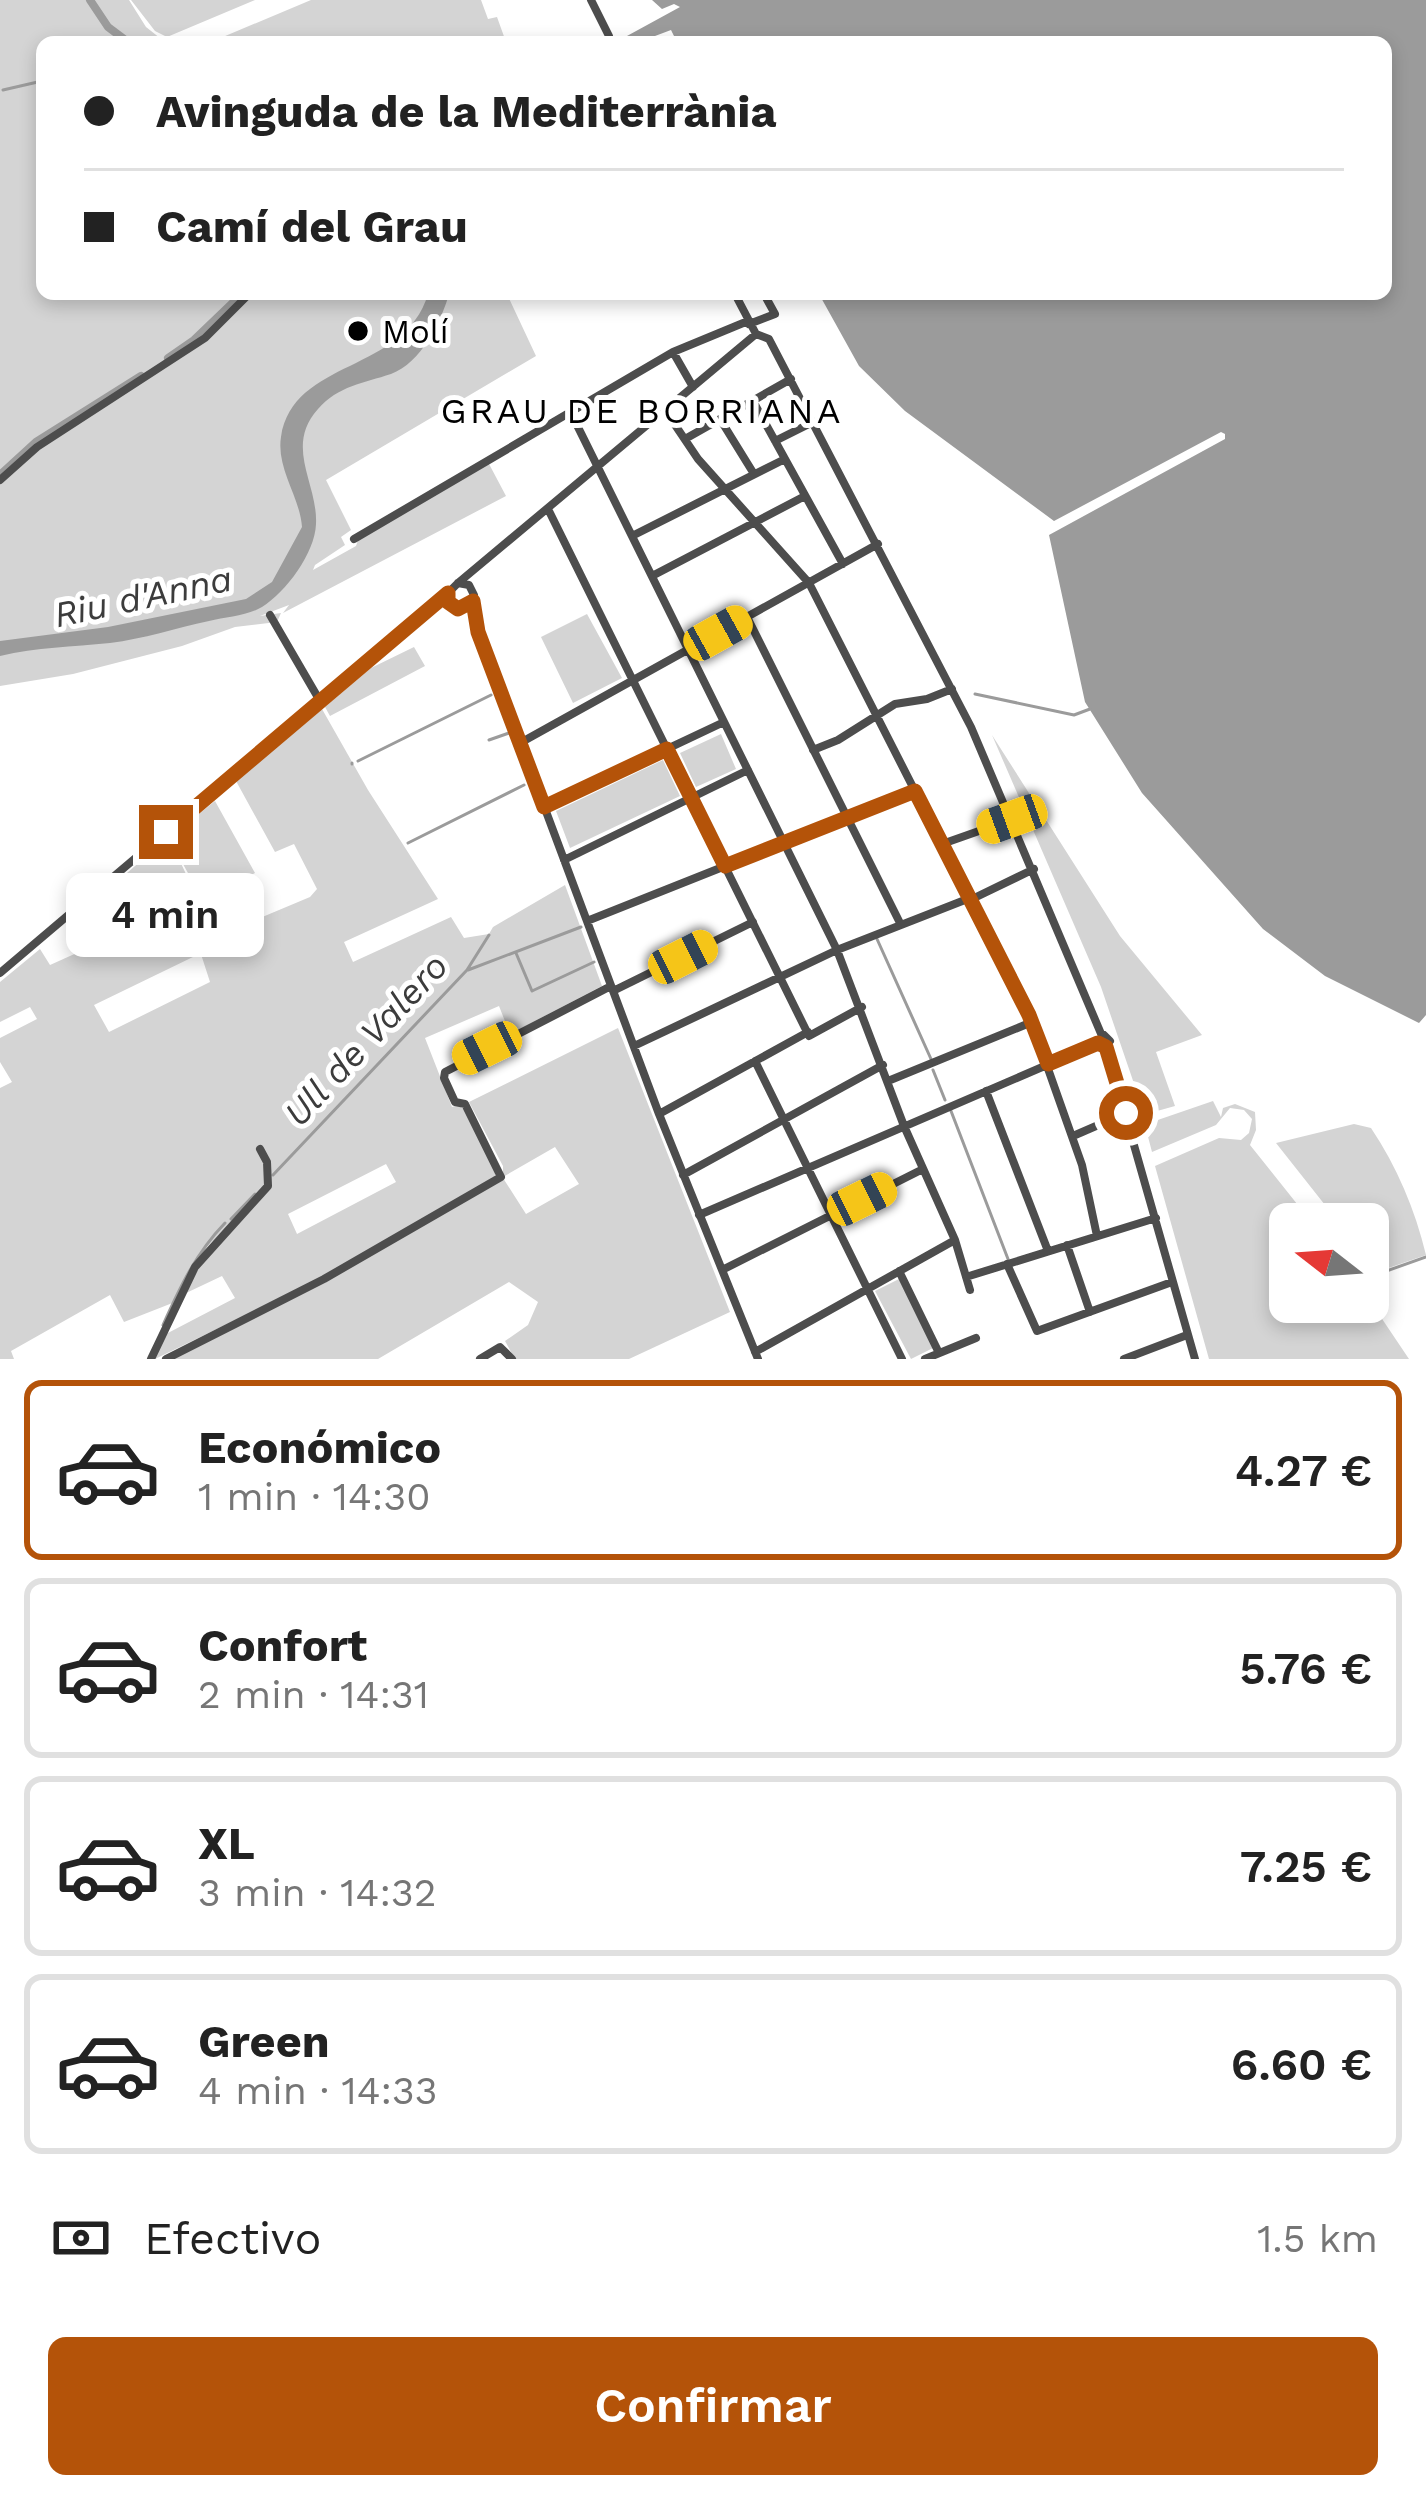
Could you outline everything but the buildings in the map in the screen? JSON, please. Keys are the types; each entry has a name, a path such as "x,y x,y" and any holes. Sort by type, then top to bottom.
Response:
{"street":[{"path":"591,0 609,36"},
{"path":"0,480 37,447 205,338 243,300"},
{"path":"738,300 756,334 770,339 878,544 952,689 1034,868 1126,1113 1195,1359"},
{"path":"353,539 673,352 775,314 767,300"},
{"path":"0,973 756,334"},
{"path":"673,352 693,387"},
{"path":"685,439 790,379"},
{"path":"752,401 843,564"},
{"path":"665,410 725,489 808,583 1032,1022 1073,1136 1096,1236"},
{"path":"570,411 837,950 904,1126 955,1240 970,1289"},
{"path":"720,419 754,475"},
{"path":"775,441 813,422"},
{"path":"632,536 785,459"},
{"path":"652,576 805,496"},
{"path":"548,509 808,1034"},
{"path":"520,743 878,544"},
{"path":"484,563 472,590 478,632 659,1114 756,1356 955,1240"},
{"path":"458,583 472,590"},
{"path":"448,593 478,632"},
{"path":"424,614 473,601"},
{"path":"270,615 320,701"},
{"path":"747,617 901,926"},
{"path":"813,750 895,704 952,689"},
{"path":"544,807 724,722"},
{"path":"564,860 748,770"},
{"path":"587,921 915,791"},
{"path":"942,844 1012,819"},
{"path":"634,1046 837,950 970,899 1034,868"},
{"path":"166,1359 324,1280 501,1177 465,1104 455,1102 445,1072 753,922"},
{"path":"659,1114 862,1007"},
{"path":"888,1081 1032,1022"},
{"path":"699,1215 1102,1042"},
{"path":"755,1061 902,1359"},
{"path":"683,1175 883,1065"},
{"path":"986,1091 1048,1251"},
{"path":"1073,1136 1126,1113"},
{"path":"151,1359 195,1267 268,1186 267,1162 260,1149"},
{"path":"722,1270 923,1168"},
{"path":"966,1277 1156,1218"},
{"path":"1067,1245 1090,1312"},
{"path":"1007,1264 1037,1331 1172,1282"},
{"path":"899,1271 939,1353"},
{"path":"1124,1359 1187,1335"},
{"path":"925,1359 976,1338"},
{"path":"480,1359 497,1348 512,1359"}],"shaded area":[{"path":"0,0 129,0 157,36 36,36 36,300 510,300 536,356 326,480 351,530 341,537 345,545 313,570 356,546 359,537 488,462 506,496 283,613 289,605 260,616 281,613 277,622 235,627 73,674 0,686"},
{"path":"131,0 255,0 169,36 155,31"},
{"path":"311,0 481,0 488,19 497,17 504,36 225,36"},
{"path":"652,0 1426,0 1426,1015 1419,1023 1325,976 1263,929 1142,793 1085,702 1049,535 1225,439 1225,434 1054,521 905,411 859,366 822,300 1392,300 1392,36 674,36 671,30 655,36 627,36 680,7 674,4 662,9"},
{"path":"425,300 447,300 435,329 412,361 334,395 308,423 303,451 315,509 314,535 298,571 271,600 243,614 135,639 0,656 0,641 108,627 246,599 272,582 302,527 280,449 290,411 326,378 374,354 415,320"},
{"path":"587,614 622,678 573,703 541,637"},
{"path":"414,647 425,666 330,716 325,707 371,668"},
{"path":"322,709 438,899 344,942 353,962 451,917 464,938 489,934 493,927 565,885 602,986 510,1034 499,1006 425,1038 452,1107 466,1111 495,1166 495,1179 316,1281 155,1359 166,1334 235,1298 222,1276 184,1294 214,1242 269,1187 268,1161 260,1145 256,1148 265,1162 265,1188 207,1247 175,1302 124,1322 110,1295 11,1351 14,1359 0,1359 0,1088 12,1082 0,1062 0,1038 37,1019 30,1007 0,1022 0,982 40,949 50,965 90,947 75,918 165,840 174,847 170,837 215,801 255,873 203,900 174,848 208,922 175,952 199,943 195,956 94,1005 109,1032 210,982 199,948 310,897 317,889 294,844 275,852 236,781","holes":["386,1164 396,1182 297,1234 288,1214"]},
{"path":"721,734 736,769 696,787 680,753"},
{"path":"992,735 1120,936 1202,1035 1156,1052 1175,1106 1150,1113 1142,1107 1101,987"},
{"path":"663,760 680,796 570,848 556,811"},
{"path":"618,1028 730,1312 629,1359 515,1359 505,1341 528,1325 538,1302 509,1282 378,1359 173,1359 503,1178 526,1214 579,1184 555,1147 503,1177 503,1166 469,1102"},
{"path":"1213,1101 1221,1117 1223,1108 1235,1104 1255,1112 1256,1130 1250,1145 1296,1203 1269,1203 1269,1323 1385,1323 1409,1359 1209,1359 1155,1166 1219,1138 1241,1140 1249,1133 1252,1119 1244,1110 1230,1108 1216,1125 1152,1152 1146,1129 1149,1123"},
{"path":"1354,1124 1371,1128 1411,1205 1426,1255 1389,1268 1389,1203 1323,1203 1276,1143"},
{"path":"899,1279 933,1348 911,1359 875,1291"}],"waterway":[{"path":"90,0 120,36"},
{"path":"3,90 36,82"},
{"path":"168,358 236,300"},
{"path":"0,475 36,442 141,376"},
{"path":"975,694 1074,715 1090,709"},
{"path":"358,761 491,695"},
{"path":"489,740 509,733"},
{"path":"408,843 524,785"},
{"path":"468,970 581,927"},
{"name":"Ull de Valero","path":"273,1175 467,970 489,935"},
{"path":"877,939 931,1059"},
{"path":"516,953 532,991 594,962"},
{"path":"933,1070 945,1100"},
{"path":"951,1111 1008,1259"},
{"name":"Ull de Valero","path":"231,1219 255,1194"},
{"name":"Ull de Valero","path":"163,1325 197,1258 225,1223"},
{"path":"1389,1270 1426,1257"}],"place":[{"name":"Molí","path":"358,331"}],"district":[{"name":"GRAU DE BORRIANA","path":"642,411"}],"route":[{"path":"166,832 448,593 454,608 464,609 473,601 478,632 544,807 667,749 725,866 915,791 1029,1015 1048,1064 1098,1043 1106,1047 1126,1113"}],"water label":[{"name":"Riu d'Anna","path":"143,597"}]}
